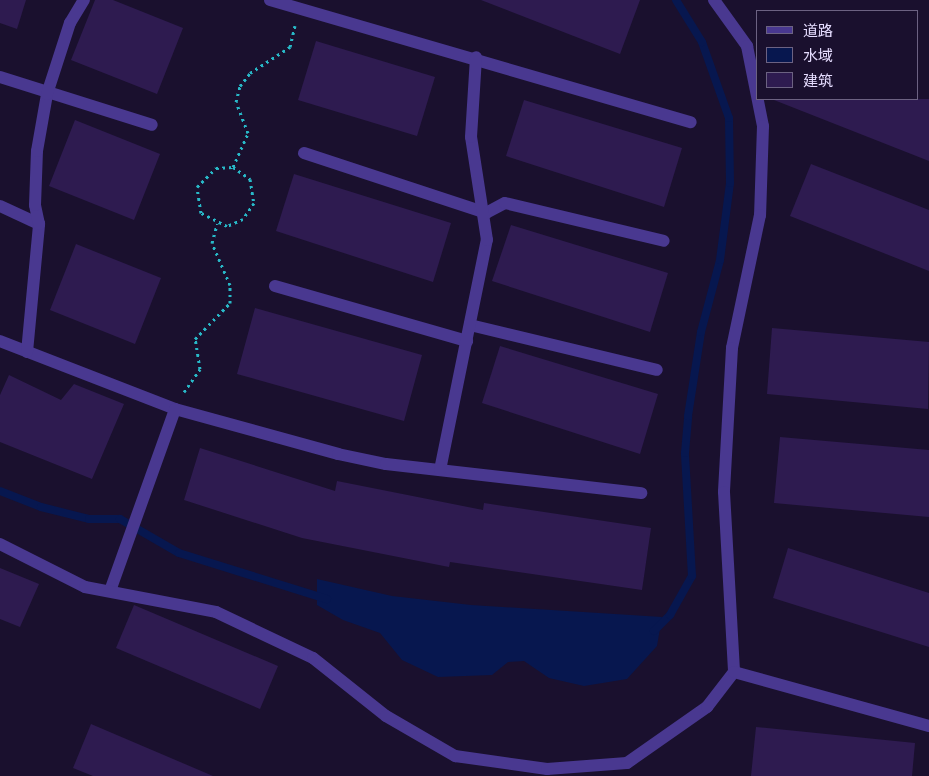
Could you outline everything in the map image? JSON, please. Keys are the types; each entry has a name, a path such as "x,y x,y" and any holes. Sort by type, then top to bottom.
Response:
{"street":[{"path":"27,352 39,224 35,205 37,151 47,94 70,23 84,0"},
{"path":"270,0 292,3 691,122"},
{"path":"714,0 748,46 756,89"},
{"path":"440,470 488,240 486,213 478,192 471,137 476,57"},
{"path":"0,77 47,94 152,125"},
{"path":"0,544 85,587 216,612 313,658 386,716 455,756 547,770 627,763 707,706 734,672 725,483 732,348 760,215 763,126 758,100"},
{"path":"304,153 486,213 505,203 664,242"},
{"path":"0,206 39,224"},
{"path":"276,286 467,341"},
{"path":"470,325 657,370"},
{"path":"0,341 175,410 338,454 440,470 641,493"},
{"path":"110,592 175,410"},
{"path":"734,672 929,726"}],"path":[{"path":"234,167 248,133 236,102 240,86 250,73 290,48 296,27 292,3"},
{"path":"234,167 250,179 254,203 236,224 218,224 201,213 197,187 209,172 234,167"},
{"path":"175,410 199,375 195,339 230,302 230,285 212,243 218,224"}],"water":[{"path":"317,579 392,596 471,605 662,617 657,646 627,679 584,686 549,678 524,661 508,662 492,675 438,677 402,660 380,633 343,620 317,605"}],"building":[{"path":"0,0 26,0 17,29 0,23"},
{"path":"95,0 113,0 183,28 157,94 71,60"},
{"path":"481,0 640,0 620,54"},
{"path":"316,41 435,77 417,136 298,100"},
{"path":"929,99 929,161 774,100 919,100"},
{"path":"524,100 682,148 664,207 506,156"},
{"path":"75,120 160,154 134,220 49,186"},
{"path":"811,164 929,210 929,271 790,216"},
{"path":"294,174 451,223 433,282 276,231"},
{"path":"511,225 668,273 650,332 492,281"},
{"path":"76,244 161,278 135,344 50,310"},
{"path":"255,308 422,355 404,421 237,374"},
{"path":"772,328 929,342 928,409 767,394"},
{"path":"500,346 658,394 640,454 482,403"},
{"path":"9,375 61,400 74,384 124,404 92,479 0,442 0,395"},
{"path":"780,437 929,450 929,517 774,503"},
{"path":"200,448 335,491 337,481 483,510 484,503 651,528 642,590 450,562 449,567 302,538 184,500"},
{"path":"788,548 929,593 929,647 773,598"},
{"path":"0,568 39,584 20,627 0,619"},
{"path":"134,605 278,666 260,709 116,648"},
{"path":"91,724 213,776 93,776 73,768"},
{"path":"756,727 915,743 912,776 751,776"}],"waterway":[{"path":"654,631 670,615 692,576 685,453 688,416 701,332 720,260 730,183 729,118 702,42 676,0"},
{"path":"0,491 41,507 89,519 120,519 179,553 327,599"}]}
